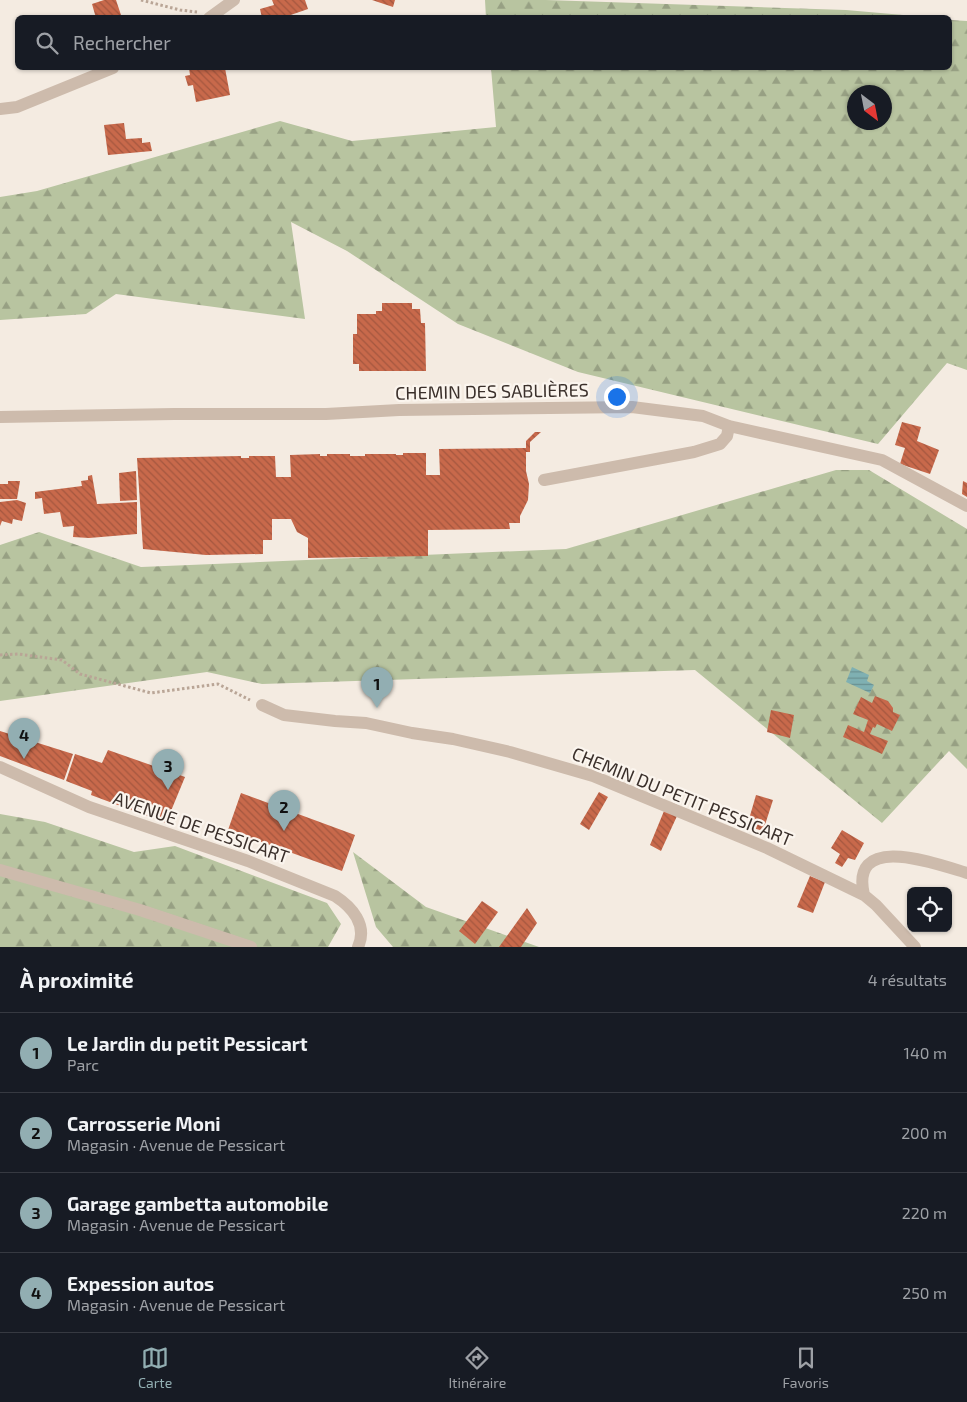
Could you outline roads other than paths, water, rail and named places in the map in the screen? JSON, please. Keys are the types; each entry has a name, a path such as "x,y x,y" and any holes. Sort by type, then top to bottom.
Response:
{"street":[{"path":"207,13 234,0"},
{"path":"0,109 17,107 108,70"},
{"name":"CHEMIN DES SABLIÈRES","path":"0,417 326,414 399,410 632,407 703,416 729,426 882,460 967,506"},
{"path":"544,480 694,452 720,444 727,436 729,426"},
{"name":"CHEMIN DU PETIT PESSICART","path":"262,705 284,715 335,722 366,723 412,733 453,739 593,776 767,848 864,895 876,905 915,947"},
{"name":"AVENUE DE PESSICART","path":"0,767 89,808 248,861 335,896 346,903 354,912 359,922 362,932 358,947"},
{"path":"864,895 861,884 863,873 875,859 886,856 906,856 967,873"},
{"path":"0,870 130,907 252,947"}],"water":[{"path":"852,667 869,675 867,681 874,685 870,693 846,682"}],"place":[{"name":"Le Jardin du petit Pessicart","path":"377,708"},
{"name":"Expession autos","path":"24,759"},
{"name":"Garage gambetta automobile","path":"168,790"},
{"name":"Carrosserie Moni","path":"284,831"}]}
